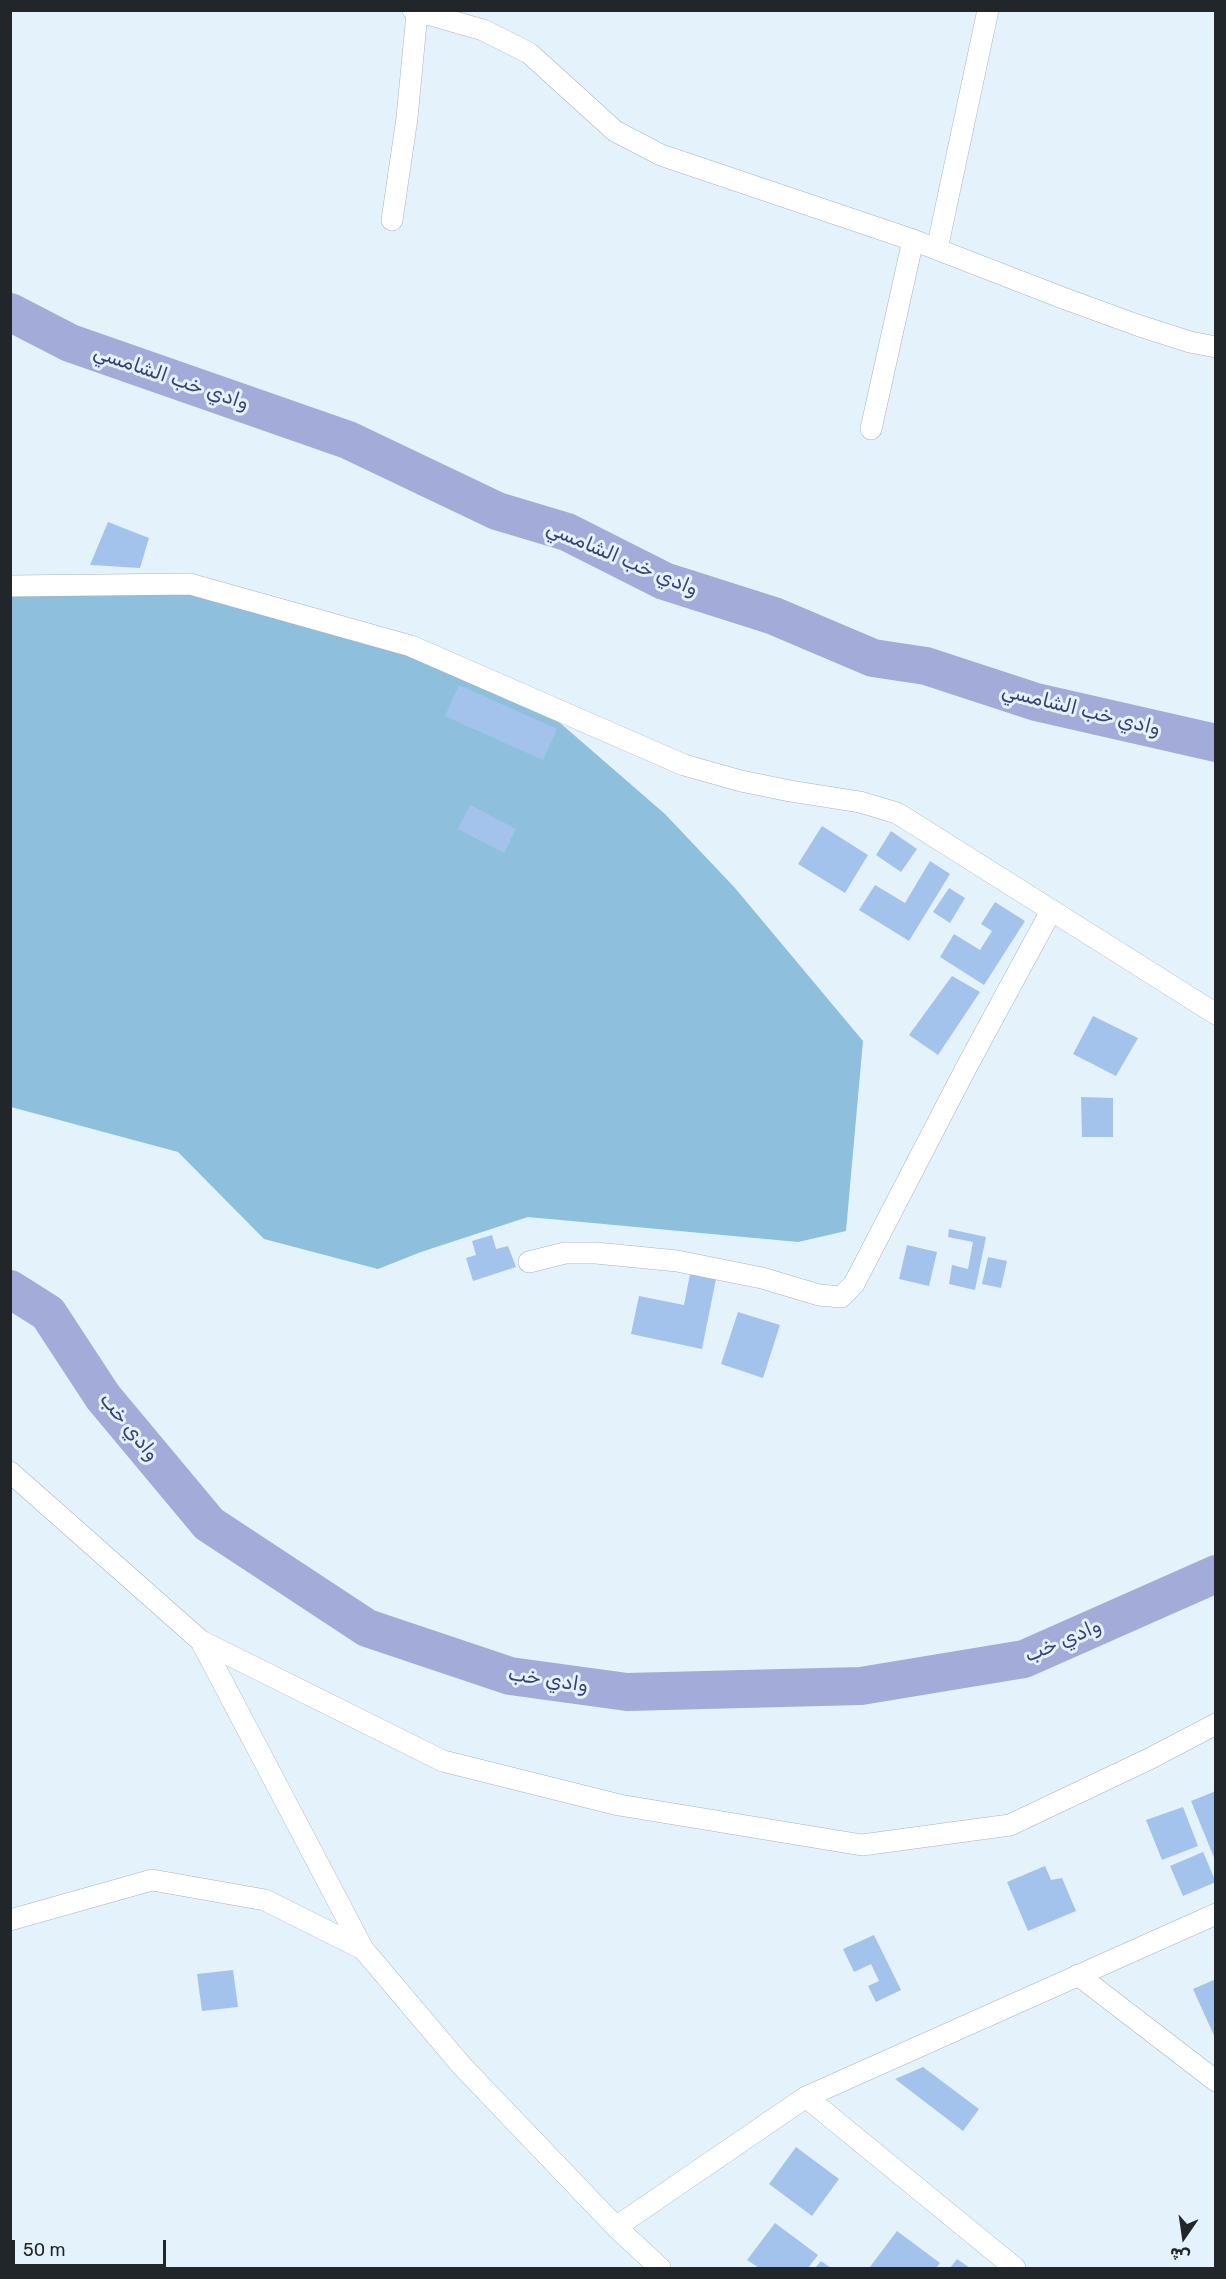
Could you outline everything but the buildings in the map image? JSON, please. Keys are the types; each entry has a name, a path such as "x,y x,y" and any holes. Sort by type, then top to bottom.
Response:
{"street":[{"path":"937,249 988,10"},
{"path":"392,220 407,118 415,12 483,30 529,53 615,131 661,154 913,240 1137,325 1190,342 1215,347"},
{"path":"871,429 913,240"},
{"path":"10,586 190,584 411,646 684,765 741,781 860,802 897,813 971,857 1215,1014"},
{"path":"529,1262 565,1253 596,1253 677,1261 762,1278 819,1295 841,1297 854,1284 966,1068 1052,911"},
{"path":"10,1472 201,1641 443,1761 619,1805 862,1845 1010,1825 1149,1759 1215,1724"},
{"path":"201,1641 363,1949 462,2066 616,2227 660,2268"},
{"path":"10,1920 152,1880 265,1900 363,1949"},
{"path":"616,2227 806,2097 1215,1914"},
{"path":"1078,1975 1215,2080"},
{"path":"806,2097 1015,2268"}],"shaded area":[{"path":"10,578 198,579 419,641 559,722 665,814 735,888 863,1041 846,1231 798,1242 528,1217 421,1252 378,1269 264,1239 178,1152 11,1107"}],"waterway":[{"name":"وادي خب الشامسي","path":"10,312 70,343 348,440 497,511 567,532 664,581 774,616 873,658 926,666 1036,702 1216,743"},
{"name":"وادي خب","path":"10,1289 48,1313 103,1397 209,1524 367,1628 510,1676 627,1692 861,1686 1024,1659 1216,1574"}]}
